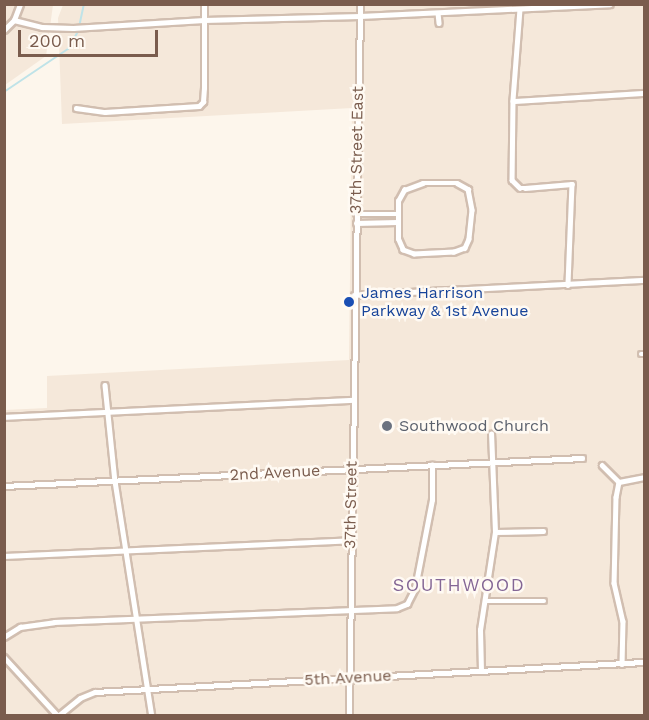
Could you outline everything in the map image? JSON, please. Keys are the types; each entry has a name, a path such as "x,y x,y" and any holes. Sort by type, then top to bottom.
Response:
{"street":[{"path":"4,30 14,20 20,4"},
{"path":"76,108 105,112 199,106 203,102 204,88 204,4"},
{"name":"37th Street East","path":"354,295 360,4"},
{"path":"14,20 42,27 84,28 204,20 360,16 610,4"},
{"path":"520,9 513,101 512,175 515,185 525,188 572,184 568,285"},
{"path":"438,12 439,23"},
{"path":"513,101 645,93"},
{"path":"423,183 457,183 468,189 471,199 470,238 465,248 454,252 414,254 403,250 398,239 397,222 398,201 404,190 423,183"},
{"path":"356,214 398,214"},
{"path":"356,223 397,222"},
{"path":"354,295 645,280"},
{"name":"37th Street","path":"349,716 354,295"},
{"path":"105,385 106,412 115,481 152,716"},
{"path":"4,417 352,400"},
{"path":"481,671 480,630 495,532 491,434"},
{"name":"2nd Avenue","path":"4,486 582,458"},
{"path":"4,637 20,627 37,624 397,608 407,604 415,588 432,500 432,465"},
{"path":"602,465 620,482"},
{"path":"620,482 645,477"},
{"path":"620,482 616,497 614,582 623,626 622,664"},
{"path":"495,532 543,531"},
{"path":"4,556 351,540"},
{"path":"486,601 544,601"},
{"path":"4,657 58,715"},
{"name":"5th Avenue","path":"58,715 90,693 645,662"}],"shaded area":[{"path":"5,5 53,5 46,56 5,85"},
{"path":"63,5 644,5 644,715 5,716 5,410 47,408 47,376 349,360 352,108 62,124 58,18"}],"waterway":[{"path":"4,92 68,49 78,32 84,4"}],"place":[{"name":"James Harrison Parkway & 1st Avenue","path":"349,302"},
{"name":"Southwood Church","path":"387,426"}],"district":[{"name":"SOUTHWOOD","path":"459,585"}]}
